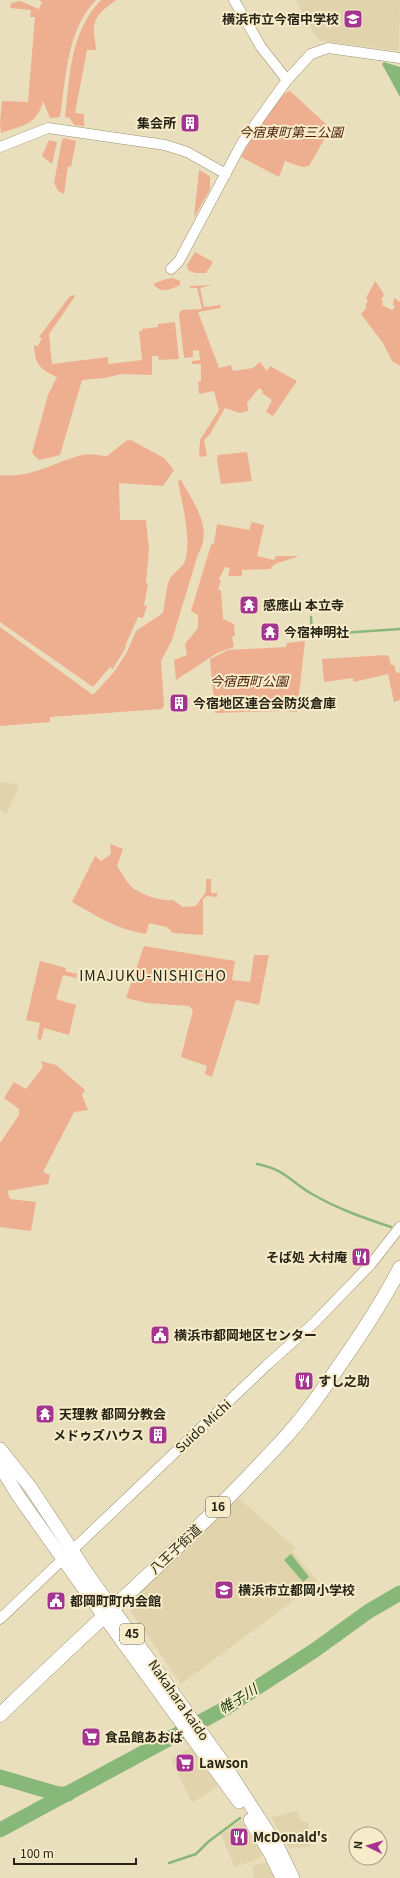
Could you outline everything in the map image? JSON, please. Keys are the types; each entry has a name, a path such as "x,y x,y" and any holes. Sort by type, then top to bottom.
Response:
{"highway":[{"name":"八王子街道","path":"0,1715 108,1611 203,1523 281,1442 328,1382 363,1331 400,1268"}],"main road":[{"name":"Nakahara kaido","path":"0,1449 31,1488 68,1556"},
{"name":"Nakahara kaido","path":"0,1466 68,1556 197,1734 279,1850 294,1878"},
{"name":"Nakahara kaido","path":"197,1734 271,1855 282,1878"}],"street":[{"path":"234,0 261,47 287,80"},
{"path":"171,269 179,261 242,143 287,80 302,62 318,50 328,48 400,58"},
{"path":"0,146 48,128 166,145 187,152 226,174"},
{"name":"Suido Michi","path":"0,1619 68,1556 267,1365 315,1322 371,1264 400,1227"}],"shaded area":[{"name":"横浜市立今宿中学校","path":"296,0 400,0 399,51 322,41 316,37"},
{"path":"384,62 400,67 400,97 382,64"},
{"path":"0,782 17,784 19,786 6,815 0,809"},
{"name":"横浜市立都岡小学校","path":"238,1498 296,1548 292,1551 317,1580 317,1583 181,1684 131,1612 131,1608 137,1601 133,1597"},
{"path":"291,1554 309,1577 303,1582 284,1560"},
{"path":"190,1748 218,1786 192,1803 171,1759"},
{"path":"297,1811 300,1821 308,1822 310,1847 289,1848 271,1817"},
{"path":"241,1820 262,1855 260,1858 235,1867 221,1835"},
{"path":"266,1862 274,1878 254,1878 253,1866"}],"green space":[{"path":"39,0 96,0 86,12 73,39 66,70 60,117 50,118 43,101 37,115 33,120 22,126 1,133 0,122 2,101 28,102 35,17 30,17 31,10 10,8 11,3 20,1 39,9 42,2"},
{"path":"101,0 116,0 96,19 94,33 96,50 87,50 75,113 84,114 84,126 74,125 70,118 65,117 73,55 83,26 91,12"},
{"name":"今宿東町第三公園","path":"290,91 328,126 329,131 309,166 302,167 285,161 279,177 241,157 271,110 284,94"},
{"path":"64,138 76,141 71,167 68,166 64,194 58,191 54,183 62,140"},
{"path":"49,140 57,142 52,164 42,156"},
{"path":"199,170 210,176 210,189 194,218"},
{"path":"195,252 213,262 206,273 195,273 188,270 187,265"},
{"path":"173,278 180,281 180,285 169,290 159,289 153,284 166,279"},
{"path":"375,281 384,294 381,300 383,301 382,305 392,310 395,307 393,305 394,298 400,302 400,366 392,361 383,343 361,314 367,307 365,306 368,301 366,298"},
{"path":"212,285 200,288 204,307 221,305 220,308 198,312 219,368 231,365 233,371 253,368 260,362 267,371 270,366 297,381 273,416 266,412 272,400 262,393 263,391 259,388 247,403 248,411 240,413 225,408 210,434 204,440 207,456 199,457 200,440 219,410 214,391 199,394 198,382 201,381 201,364 192,364 192,361 200,360 199,351 193,350 193,357 184,358 179,315 181,310 202,309 197,288 190,288 190,286"},
{"path":"76,295 49,334 52,364 108,357 108,364 142,360 139,331 142,331 142,329 158,327 158,324 175,322 179,359 159,360 158,356 152,356 152,375 122,374 104,378 82,380 60,455 39,460 32,453 48,395 57,377 39,365 35,357 34,345 38,346 42,338 39,337 70,296"},
{"path":"131,440 164,458 174,470 163,486 119,483 120,520 146,520 149,549 146,583 148,584 144,605 147,606 143,618 138,617 125,646 126,647 113,669 110,667 93,687 0,622 0,475 22,475 85,454 107,456 126,441"},
{"path":"247,452 252,481 221,484 217,460 218,455"},
{"path":"181,480 196,506 203,525 204,535 172,640 161,661 164,706 162,709 50,717 50,722 0,726 0,627 93,695 114,672 127,652 136,631 163,613 169,580 184,563 187,552 186,521 178,481"},
{"path":"252,522 264,525 257,556 274,560 276,556 299,556 275,564 270,569 242,570 242,576 228,576 230,568 225,567 219,579 221,581 218,590 221,590 223,619 234,624 235,636 232,637 234,647 217,653 176,680 174,660 187,655 185,644 198,628 198,615 191,611 211,545 214,543 217,524 249,530"},
{"name":"今宿西町公園","path":"305,641 297,712 215,713 210,659 228,650 286,647 287,643"},
{"path":"386,655 389,657 391,665 394,665 396,672 400,673 400,700 394,702 388,674 354,682 353,678 324,682 322,659"},
{"path":"110,844 123,849 117,866 131,887 148,896 163,900 173,900 183,907 196,906 206,892 206,879 211,879 211,893 217,893 217,897 207,896 203,899 203,935 173,933 167,927 149,923 146,934 136,932 108,922 72,902 95,856 101,861 111,854"},
{"path":"144,946 235,961 232,980 250,982 254,955 269,955 259,1005 236,1000 212,1077 205,1074 207,1066 181,1057 193,1010 189,1006 147,1003 126,998"},
{"path":"40,961 66,968 65,971 77,974 76,978 63,975 56,999 76,1005 69,1035 44,1028 41,1040 37,1039 40,1023 26,1020"},
{"path":"41,1061 56,1065 85,1090 82,1095 88,1110 74,1112 43,1172 50,1175 48,1184 7,1191 10,1199 36,1202 31,1231 0,1227 0,1143 19,1115 19,1109 4,1098 14,1082 26,1089 43,1067"}],"waterway":[{"path":"311,617 312,635 400,629"},
{"path":"257,1164 275,1169 312,1194 341,1209 391,1227"},
{"name":"帷子川","path":"0,1830 224,1709 315,1650 369,1611 400,1593"},
{"path":"0,1777 58,1794 68,1794"},
{"path":"169,1863 196,1854 208,1842 240,1818"}],"place":[{"name":"横浜市立今宿中学校","path":"353,19"},
{"name":"集会所","path":"190,123"},
{"name":"感應山 本立寺","path":"249,605"},
{"name":"今宿神明社","path":"270,632"},
{"name":"今宿地区連合会防災倉庫","path":"179,703"},
{"name":"そば処 大村庵","path":"361,1257"},
{"name":"横浜市都岡地区センター","path":"160,1335"},
{"name":"すし之助","path":"304,1381"},
{"name":"天理教 都岡分教会","path":"45,1414"},
{"name":"メドゥズハウス","path":"158,1435"},
{"name":"横浜市立都岡小学校","path":"224,1590"},
{"name":"都岡町町内会館","path":"56,1601"},
{"name":"食品館あおば","path":"91,1737"},
{"name":"Lawson","path":"185,1763"},
{"name":"McDonald's","path":"239,1837"}],"district":[{"name":"IMAJUKU-NISHICHO","path":"153,976"}]}
